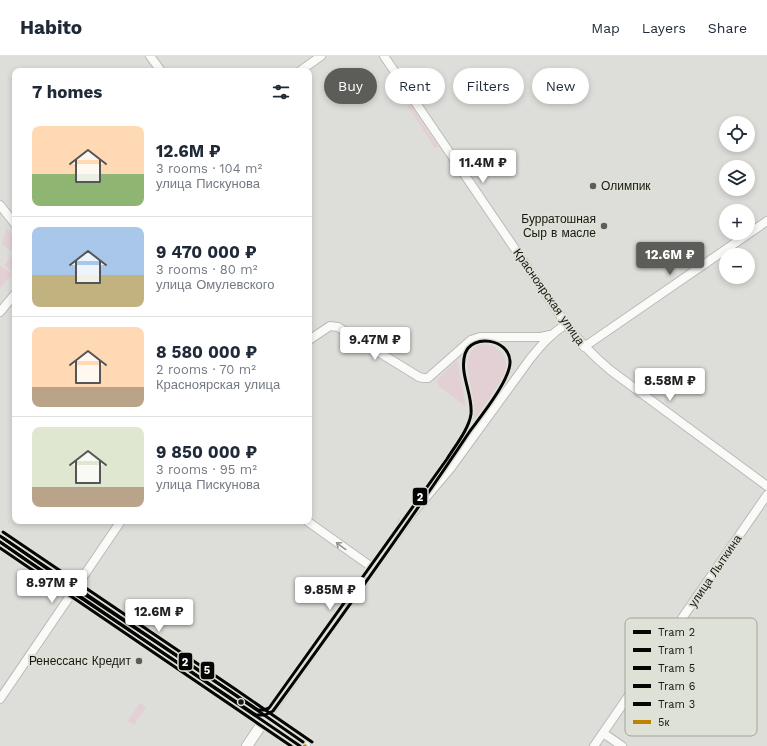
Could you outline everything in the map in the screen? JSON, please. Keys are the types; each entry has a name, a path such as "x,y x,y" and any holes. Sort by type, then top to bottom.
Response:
{"main road":[{"path":"0,539 266,718 305,746"},
{"path":"247,746 266,718"}],"street":[{"path":"150,56 159,68"},
{"path":"304,68 321,56"},
{"name":"Красноярская улица","path":"384,56 566,324 584,347 610,370 767,486"},
{"path":"0,205 12,220"},
{"path":"584,347 767,221"},
{"path":"0,311 12,297"},
{"path":"266,718 410,516 450,469 540,346 551,335 566,324"},
{"path":"312,338 330,326 338,327 419,377 428,378 474,338 541,337 551,335"},
{"name":"улица Лыткина","path":"682,618 767,495"},
{"path":"0,699 119,524"},
{"path":"311,524 372,568"},
{"name":"улица Лыткина","path":"594,746 625,701"},
{"path":"603,733 622,746"}],"shaded area":[{"path":"410,104 438,146 435,148 407,105"},
{"path":"6,228 12,235 12,252 2,244"},
{"path":"12,256 12,271 4,265"},
{"path":"0,265 12,274 0,288"},
{"path":"480,344 492,346 500,351 505,359 506,366 501,381 473,422 475,412 467,365 470,353"},
{"path":"457,360 466,407 439,386 437,380"},
{"path":"149,604 172,619 166,629 143,614"},
{"path":"140,703 146,707 134,725 128,721"}],"tram line":[{"name":"2","path":"0,536 258,710 264,710 269,708 447,459 468,426 471,406 465,376 464,362 465,354 469,347 475,343 490,341 504,348 508,354 510,361 506,377 488,407 323,642 273,711 265,715 256,715 0,542"},
{"path":"392,537 399,519"},
{"name":"5","path":"3,532 312,742"},
{"name":"3","path":"3,538 303,742"},
{"name":"1","path":"0,542 300,746"},
{"name":"6","path":"0,548 291,746"},
{"path":"273,711 272,716 276,722"}],"transit line":[{"name":"5к","path":"0,539 305,746"}],"place":[{"name":"Олимпик","path":"593,186"},
{"name":"Бурратошная Сыр в масле","path":"604,226"},
{"name":"Ренессанс Кредит","path":"139,661"}]}
